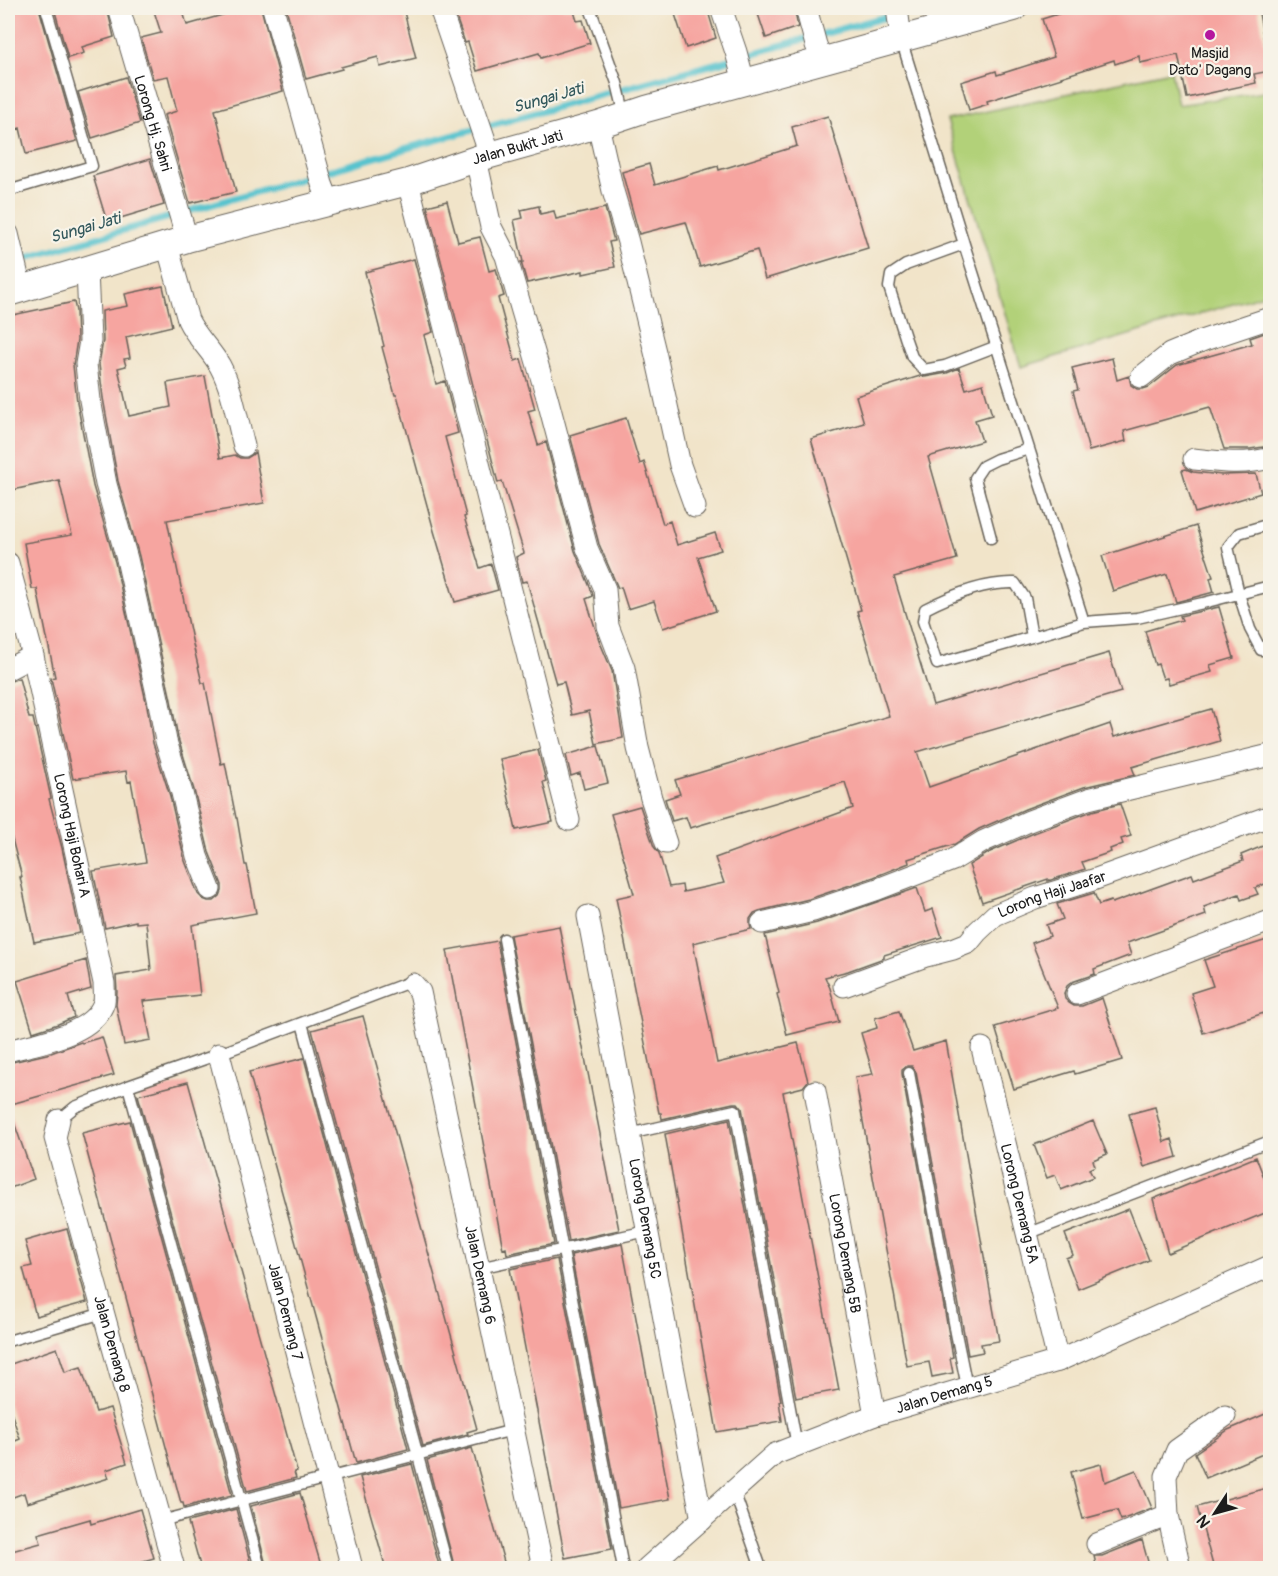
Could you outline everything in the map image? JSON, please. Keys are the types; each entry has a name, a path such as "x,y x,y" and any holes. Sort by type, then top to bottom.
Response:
{"street":[{"name":"Lorong Hj. Sahri","path":"119,8 177,242 188,320 227,379 244,446"},
{"path":"273,8 323,184"},
{"path":"440,8 482,143 491,227 506,256 588,548 605,590 608,626 624,668 638,748 666,843"},
{"path":"721,8 740,67"},
{"path":"806,8 817,45"},
{"name":"Jalan Bukit Jati","path":"9,239 15,284 87,270 177,242 323,184 408,182 482,143 598,125 623,107 740,67 900,24 1014,8"},
{"path":"598,125 656,356 680,465 695,507"},
{"path":"408,182 569,820"},
{"path":"87,270 90,341 86,364 90,399 106,484 127,559 166,741 182,793 196,856 210,889"},
{"path":"1141,377 1170,354 1270,318"},
{"path":"1194,459 1226,463 1254,463 1270,458"},
{"name":"Lorong Haji Bohari A","path":"8,562 33,656 104,983 104,1001 96,1016 83,1027 8,1051"},
{"path":"8,669 33,656"},
{"path":"762,923 813,910 878,889 952,860 1029,821 1088,799 1270,755"},
{"name":"Lorong Haji Jaafar","path":"844,986 969,942 995,915 1035,898 1093,880 1270,816"},
{"name":"Lorong Demang 5C","path":"588,916 702,1520"},
{"path":"1077,994 1270,921"},
{"name":"Jalan Demang 6","path":"413,984 420,992 543,1569"},
{"name":"Lorong Demang 5A","path":"982,1048 1058,1361"},
{"name":"Jalan Demang 7","path":"219,1054 351,1569"},
{"name":"Lorong Demang 5B","path":"815,1091 875,1415"},
{"name":"Jalan Demang 8","path":"59,1120 55,1138 174,1569"},
{"name":"Jalan Demang 5","path":"647,1569 775,1454 875,1415 1058,1361 1270,1266"},
{"path":"1180,1569 1168,1515 1166,1476 1177,1450 1226,1416"},
{"path":"1097,1544 1168,1515"}],"lane":[{"path":"8,191 92,166 46,8"},
{"path":"591,8 623,107"},
{"path":"900,24 964,244 1084,622"},
{"path":"964,244 906,265 891,276 889,287 896,311 912,357 924,370 945,366 997,346"},
{"path":"991,538 975,478 983,466 1029,449"},
{"path":"1270,524 1239,533 1228,547 1250,629 1261,650 1270,650"},
{"path":"1032,637 1025,598 1015,583 999,583 976,588 925,609 923,621 938,663 1032,637 1084,622 1137,618 1270,586"},
{"path":"504,939 623,1569"},
{"path":"59,1120 75,1107 128,1086 407,983 413,984"},
{"path":"302,1023 448,1569"},
{"path":"909,1073 967,1387"},
{"path":"128,1086 260,1569"},
{"path":"629,1134 735,1110 796,1446"},
{"path":"1027,1234 1270,1143"},
{"path":"479,1268 647,1231"},
{"path":"8,1341 104,1313"},
{"path":"160,1521 513,1430"},
{"path":"734,1491 761,1569"}],"green space":[{"path":"1171,71 1178,105 1270,91 1270,293 1021,367 947,120"}],"building":[{"path":"8,8 39,8 77,141 26,154 20,128 8,132"},
{"path":"54,8 107,8 114,37 82,47 84,53 68,58"},
{"path":"153,8 182,8 187,25 226,14 224,8 261,8 283,91 215,110 236,192 190,203 164,115 177,111 168,76 153,79 141,38 161,33"},
{"path":"286,8 403,8 416,58 380,67 378,57 306,79"},
{"path":"453,8 573,8 577,21 583,20 590,43 541,58 539,53 477,71 468,42 465,43"},
{"path":"673,8 707,8 716,38 686,48"},
{"path":"756,8 794,8 798,27 766,38"},
{"path":"1077,8 1258,8 1270,71 1254,74 1256,83 1187,98 1178,55 1140,63 1139,56 1115,64 1114,60 987,101 988,104 969,110 961,82 996,71 997,75 1054,57 1042,19"},
{"path":"126,77 140,123 92,138 78,92"},
{"path":"828,116 868,248 765,279 757,250 700,267 686,222 639,234 622,172 649,164 655,185 718,166 719,170 797,146 792,127"},
{"path":"150,159 164,205 107,222 93,176"},
{"path":"447,201 458,242 480,237 489,271 496,269 504,296 498,298 515,361 521,359 535,409 528,411 538,445 546,442 575,551 592,592 593,596 586,599 612,671 623,738 596,744 589,711 572,715 564,682 556,684 527,581 522,582 516,557 524,553 502,481 498,483 427,206"},
{"path":"539,206 540,214 554,211 556,219 605,208 614,241 609,242 615,267 527,283 514,220 523,218 521,210"},
{"path":"414,259 433,332 424,335 436,384 445,381 458,433 445,437 466,516 464,517 480,568 491,564 498,590 455,602 397,395 395,395 365,272"},
{"path":"163,286 172,326 126,337 130,358 124,359 126,366 118,368 129,416 171,407 167,383 205,376 220,458 235,455 247,458 255,452 264,503 167,520 202,683 205,683 221,764 225,763 256,913 192,925 200,995 143,1001 151,1040 124,1045 116,1005 116,976 151,970 146,922 136,923 136,921 105,928 93,871 146,862 131,781 128,782 126,771 73,779 51,678 55,677 37,589 32,589 24,543 72,535 59,480 8,491 8,316 74,302 77,340 73,365 77,402 93,486 115,562 153,743 170,796 185,861 198,894 203,899 214,901 220,896 222,885 209,852 178,738 139,556 118,481 99,364 103,341 102,311 128,306 125,294"},
{"path":"1270,331 1270,446 1224,449 1210,407 1124,431 1126,441 1089,451 1073,391 1078,390 1072,368 1112,358 1117,380 1129,376 1131,385 1137,389 1143,389 1149,387 1177,365 1252,344 1250,338"},
{"path":"959,368 966,389 983,384 992,415 975,420 982,441 928,457 957,559 894,577 933,705 1109,653 1121,692 917,752 929,787 1110,724 1114,737 1211,709 1220,741 1132,767 1135,775 1084,787 1025,809 979,829 955,844 908,859 909,863 874,877 809,899 754,913 750,919 751,929 693,943 717,1063 798,1043 808,1081 803,1087 783,1092 839,1390 796,1398 742,1108 738,1103 733,1103 662,1119 659,1113 616,898 634,894 611,814 640,806 654,847 659,853 669,887 682,885 683,892 724,883 715,858 853,808 845,782 690,828 686,817 672,821 665,799 680,794 675,780 889,716 857,611 861,610 811,439 864,423 856,396 920,376 947,373"},
{"path":"626,418 640,464 644,462 663,524 670,521 677,545 715,533 721,550 698,557 716,611 663,628 654,601 628,609 621,587 618,588 599,544 570,435"},
{"path":"1182,470 1193,472 1222,475 1256,474 1261,493 1195,513"},
{"path":"1196,526 1213,577 1210,578 1214,592 1176,602 1167,574 1113,591 1102,556"},
{"path":"1219,607 1234,658 1210,665 1212,672 1169,684 1167,678 1163,679 1158,664 1155,665 1145,631 1182,620 1180,616"},
{"path":"19,678 29,718 33,718 80,933 34,942 20,877 22,877 8,824 11,823 8,804 8,682"},
{"path":"598,746 608,783 584,789 580,773 571,776 566,755"},
{"path":"538,750 553,822 516,830 500,759"},
{"path":"1120,804 1131,836 1121,839 1123,844 1110,849 1111,852 1082,862 1085,869 982,902 969,865 990,852 1034,833 1092,811"},
{"path":"1270,843 1270,882 1255,888 1258,894 1241,900 1239,894 1204,907 1206,915 1127,943 1131,955 1094,969 1095,974 1067,986 1064,993 1065,999 1074,1006 1082,1006 1102,998 1122,1060 1075,1074 1074,1071 1014,1089 995,1027 1058,1008 1032,943 1050,936 1046,925 1063,919 1057,904 1094,893 1099,905 1111,901 1112,903 1192,874 1194,879 1243,861 1241,855"},
{"path":"917,888 925,912 933,909 942,937 825,977 839,1022 787,1035 765,935 817,923"},
{"path":"559,926 619,1230 569,1241 510,935"},
{"path":"1270,939 1270,1011 1203,1033 1191,993 1213,986 1204,960"},
{"path":"497,941 554,1244 507,1254 506,1248 503,1249 447,950"},
{"path":"86,960 91,989 68,996 74,1017 33,1032 17,981"},
{"path":"899,1011 913,1051 946,1041 999,1341 981,1344 983,1352 968,1355 916,1072 912,1066 907,1066 902,1070 902,1074 953,1357 950,1358 953,1373 932,1377 929,1362 907,1366 855,1077 873,1074 861,1033 877,1028 875,1018"},
{"path":"363,1016 477,1429 467,1432 468,1434 423,1446 312,1030"},
{"path":"102,1037 114,1075 8,1105 8,1063 51,1053"},
{"path":"304,1058 408,1449 356,1463 249,1072"},
{"path":"188,1082 297,1471 294,1472 296,1478 247,1491 138,1095"},
{"path":"1155,1107 1164,1142 1172,1139 1177,1157 1144,1167 1129,1114"},
{"path":"10,1111 34,1179 8,1189 8,1112"},
{"path":"729,1119 781,1401 779,1401 782,1421 717,1432 665,1134"},
{"path":"130,1121 232,1495 184,1507 181,1503 82,1133"},
{"path":"1093,1121 1107,1154 1093,1160 1095,1166 1089,1169 1093,1177 1061,1190 1055,1175 1047,1178 1034,1145"},
{"path":"1256,1157 1270,1193 1270,1211 1168,1253 1153,1199"},
{"path":"1129,1209 1149,1260 1078,1289 1066,1258 1073,1255 1065,1234"},
{"path":"67,1229 87,1302 36,1316 23,1268 32,1266 25,1241"},
{"path":"622,1244 670,1499 619,1508 571,1255"},
{"path":"557,1259 612,1549 565,1558 510,1269"},
{"path":"57,1348 65,1372 81,1367 96,1412 110,1408 127,1463 106,1470 109,1478 27,1503 24,1493 8,1499 8,1444 20,1439 8,1403 8,1365"},
{"path":"1270,1412 1270,1451 1206,1478 1195,1453 1228,1430"},
{"path":"472,1448 506,1569 455,1569 427,1460"},
{"path":"412,1464 440,1569 386,1569 360,1477"},
{"path":"1101,1464 1105,1482 1136,1470 1152,1508 1121,1520 1117,1510 1083,1519 1071,1472"},
{"path":"1270,1487 1270,1569 1214,1569 1197,1507"},
{"path":"300,1493 322,1569 267,1569 251,1506"},
{"path":"140,1509 154,1558 116,1569 8,1569 8,1552 41,1543 38,1534 90,1519 91,1524"},
{"path":"236,1509 252,1569 201,1569 188,1522"},
{"path":"1142,1540 1150,1569 1097,1569 1094,1556 1102,1556"}],"waterway":[{"name":"Sungai Jati","path":"186,212 411,147 918,8"},
{"name":"Sungai Jati","path":"16,261 170,217"}],"place":[{"name":"Masjid Dato' Dagang","path":"1210,35"}]}
